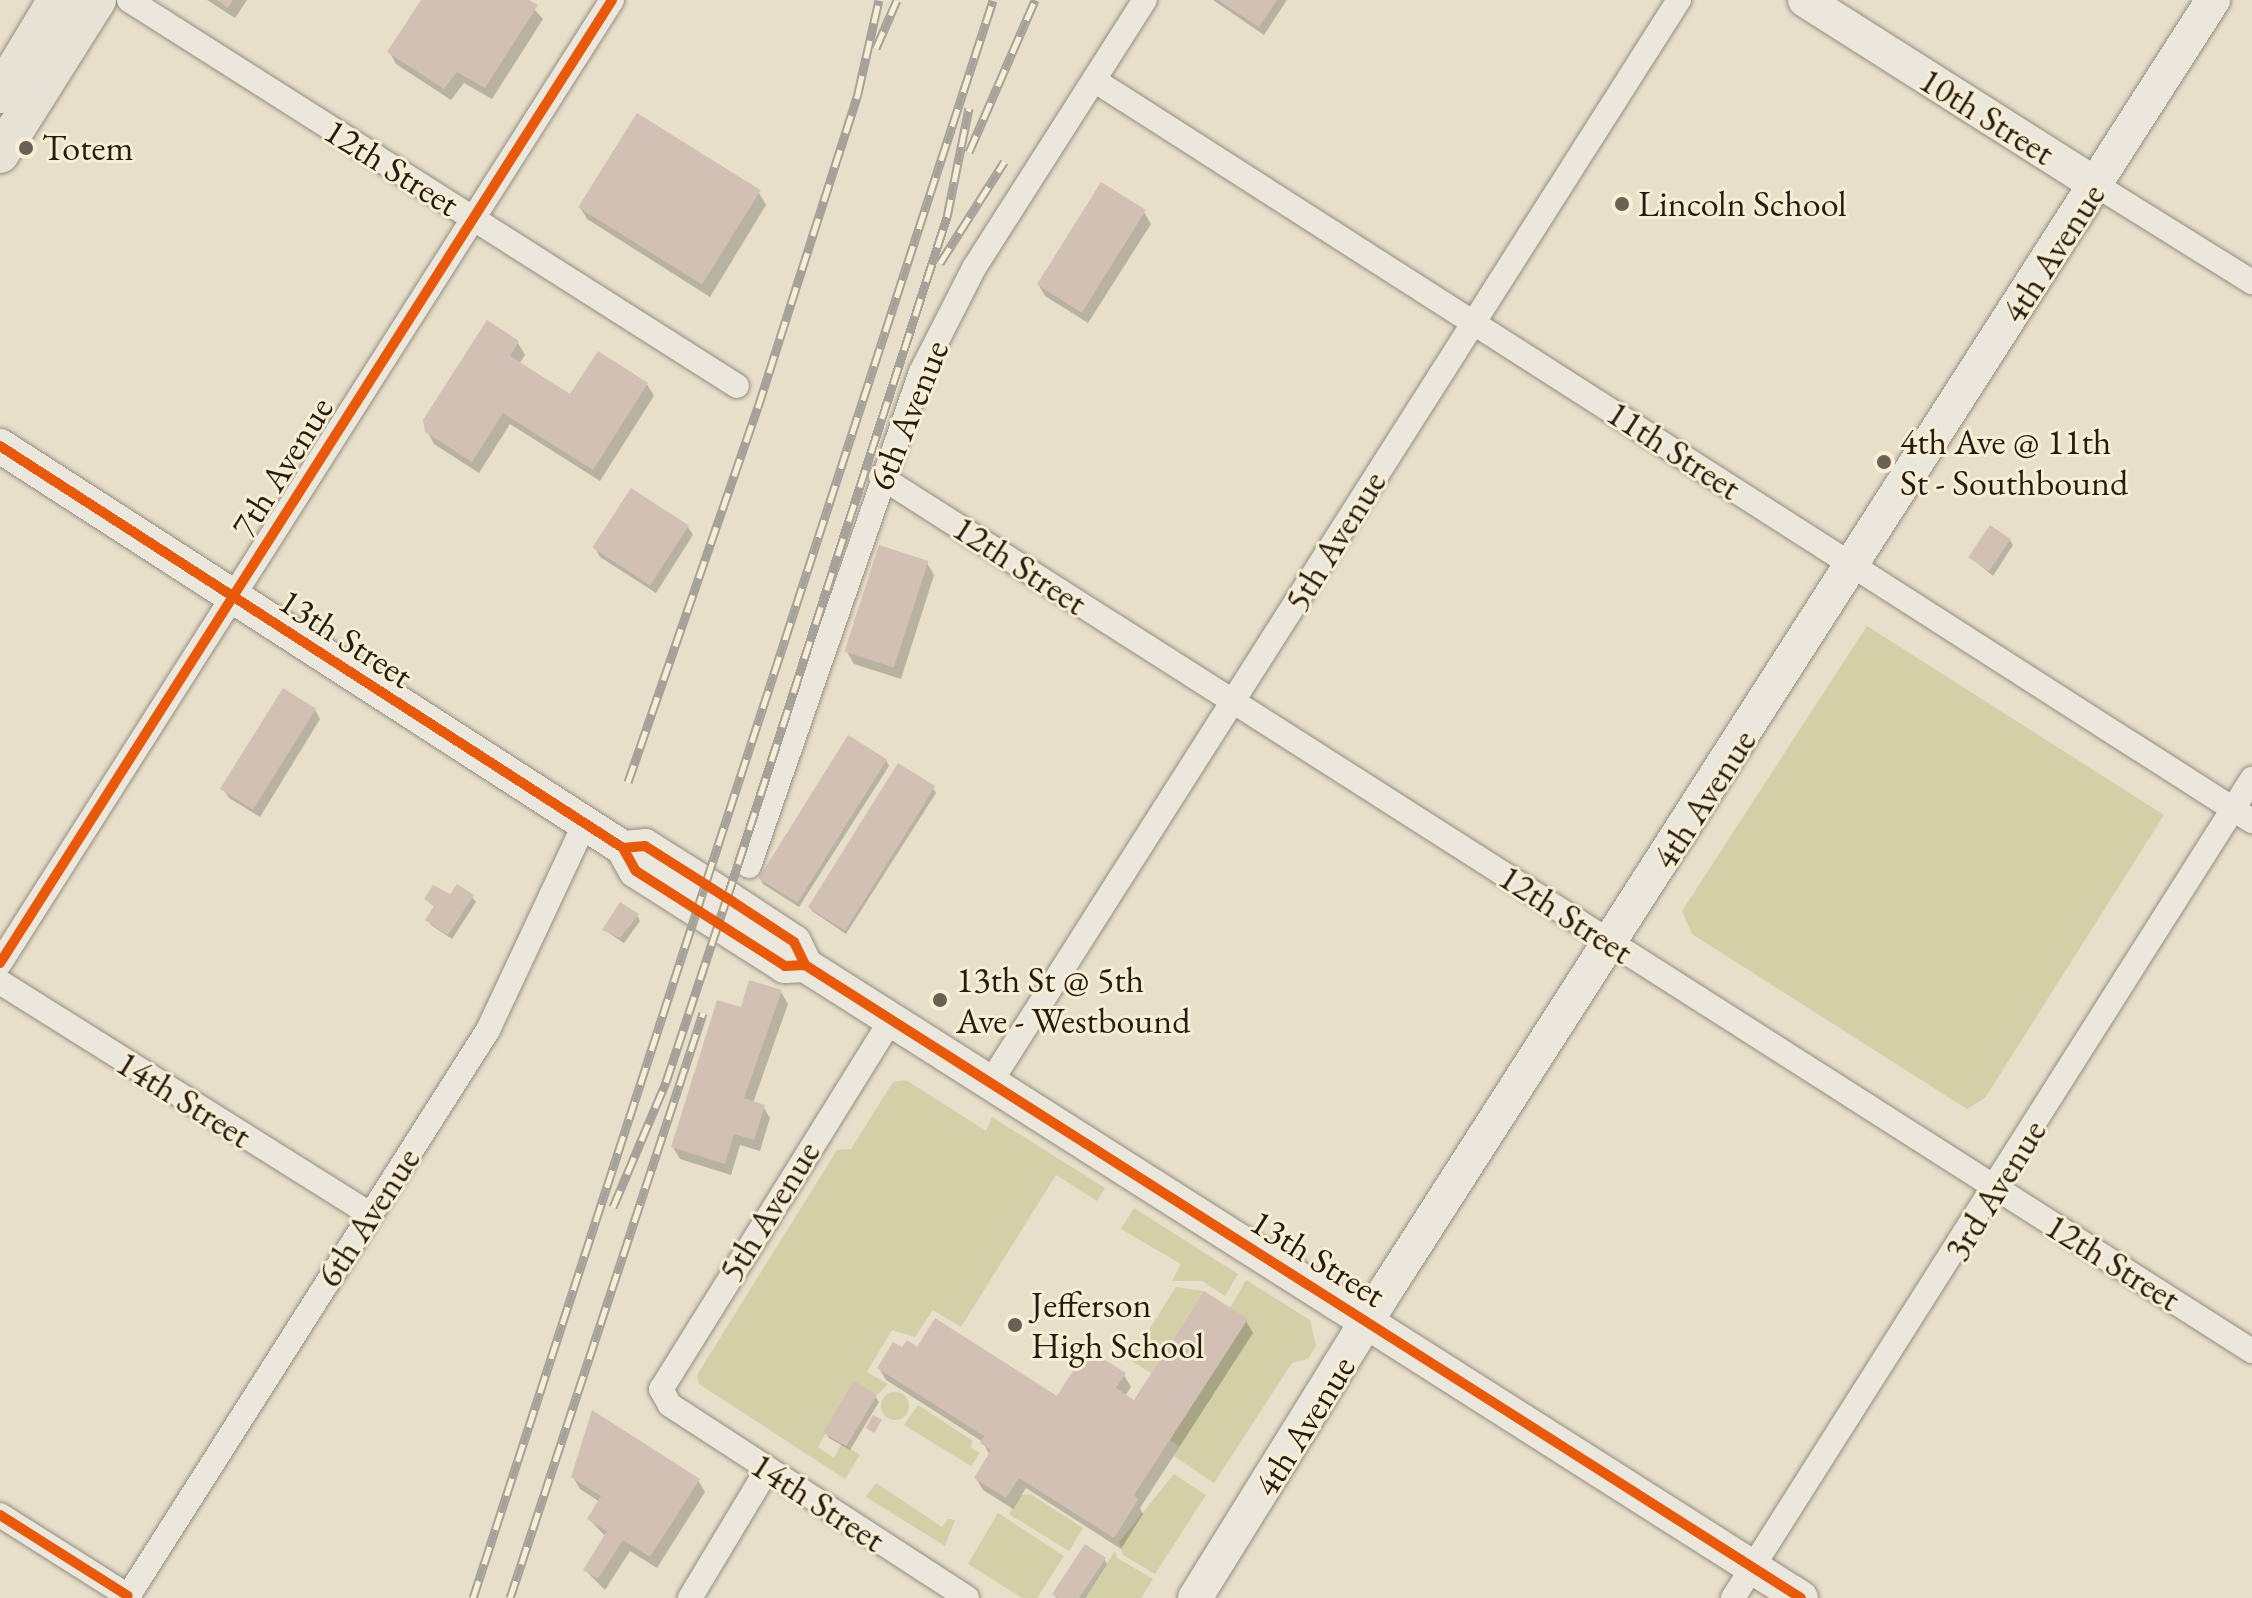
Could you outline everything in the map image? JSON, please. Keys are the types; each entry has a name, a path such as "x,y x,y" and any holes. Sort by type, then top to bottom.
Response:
{"main road":[{"path":"0,94 57,0"},
{"path":"0,154 97,0"}],"street":[{"name":"12th Street","path":"129,0 737,386"},
{"name":"7th Avenue","path":"0,963 612,0"},
{"name":"6th Avenue","path":"749,866 881,477 921,372 964,285 1145,0"},
{"name":"5th Avenue","path":"990,1083 1679,0"},
{"name":"10th Street","path":"1805,0 2252,282"},
{"name":"4th Avenue","path":"1195,1598 1367,1323 2213,0"},
{"name":"11th Street","path":"1094,80 2242,815"},
{"name":"13th Street","path":"0,446 623,848 645,846 727,898 794,942 805,965 1801,1598"},
{"name":"12th Street","path":"881,477 2252,1351"},
{"name":"3rd Avenue","path":"1733,1598 2242,815 2252,779"},
{"name":"6th Avenue","path":"128,1597 488,1030 585,823"},
{"name":"14th Street","path":"0,982 370,1214"},
{"name":"5th Avenue","path":"670,1405 661,1389 668,1371 891,1020"},
{"name":"14th Street","path":"670,1405 967,1598"},
{"path":"690,1598 767,1470"},
{"path":"0,1515 128,1597"}],"shaded area":[{"path":"1867,626 2164,815 1985,1098 1967,1109 1692,934 1682,911"},
{"path":"906,1080 986,1131 992,1117 1105,1188 1097,1201 1056,1175 961,1327 933,1310 915,1337 892,1330 867,1372 888,1384 877,1395 854,1382 818,1447 834,1458 842,1443 860,1455 845,1479 699,1384 697,1375 837,1150 851,1149 893,1082"},
{"path":"1134,1208 1238,1274 1225,1296 1202,1281 1172,1281 1181,1264 1121,1229"},
{"path":"1246,1280 1310,1320 1316,1346 1308,1359 1292,1363 1214,1483 1174,1456 1179,1446 1170,1440 1247,1320 1230,1308"},
{"path":"1176,1287 1204,1291 1151,1373 1130,1360"},
{"path":"895,1392 905,1396 909,1406 905,1416 895,1420 885,1416 881,1406 885,1396"},
{"path":"918,1405 973,1441 970,1447 980,1453 971,1466 904,1425"},
{"path":"1174,1474 1206,1495 1155,1574 1123,1555 1119,1542"},
{"path":"876,1483 942,1527 948,1519 955,1520 945,1546 866,1497"},
{"path":"1030,1494 1083,1528 1069,1551 1009,1514 1021,1495"},
{"path":"998,1513 1064,1556 1037,1598 1022,1598 968,1564"},
{"path":"1115,1551 1117,1558 1153,1579 1141,1598 1084,1598"}],"building":[{"path":"217,0 233,0 228,8"},
{"path":"421,0 529,0 538,5 485,88 457,72 444,89 387,52"},
{"path":"1218,0 1277,0 1259,27"},
{"path":"637,113 761,190 702,285 578,207"},
{"path":"1101,182 1146,210 1082,313 1037,285"},
{"path":"487,320 519,341 510,356 570,394 598,351 648,383 593,470 503,413 472,462 425,432 423,420"},
{"path":"631,488 689,526 650,585 592,548"},
{"path":"1990,525 2011,539 1989,571 1968,557"},
{"path":"879,545 928,561 894,668 844,652"},
{"path":"283,688 316,709 253,810 220,789"},
{"path":"848,735 887,759 797,903 758,878"},
{"path":"898,763 935,786 845,930 808,907"},
{"path":"457,884 474,895 448,935 425,920 434,906 424,899 433,885 450,894"},
{"path":"620,902 639,914 620,938 602,930"},
{"path":"749,980 782,990 744,1098 765,1105 754,1140 734,1134 725,1164 671,1147 717,1000 741,1007"},
{"path":"1204,1291 1248,1319 1134,1495 1138,1500 1114,1538 1019,1478 1006,1498 974,1478 991,1450 980,1443 984,1436 877,1368 893,1342 902,1347 907,1340 917,1347 935,1318 1057,1396 1087,1349 1126,1373 1116,1388 1134,1400"},
{"path":"854,1381 877,1395 846,1446 823,1432"},
{"path":"592,1410 700,1479 650,1557 623,1540 598,1579 583,1570 607,1531 587,1519 601,1496 571,1477"},
{"path":"873,1415 882,1420 874,1433 866,1428"},
{"path":"1085,1544 1106,1558 1079,1598 1058,1598 1052,1594"}],"railway":[{"path":"628,782 758,407 858,93 879,0"},
{"path":"876,48 897,0"},
{"path":"473,1598 993,0"},
{"path":"969,152 1035,0"},
{"path":"613,1207 666,1082 727,898 947,217 969,108"},
{"path":"940,263 1004,162"},
{"path":"510,1598 703,1013"}],"cycle path":[{"path":"0,963 612,0"},
{"path":"0,446 623,848 636,871 785,966 805,965"},
{"path":"623,848 645,846 727,898 794,942 805,965 1801,1598"},
{"path":"0,1515 128,1596"}],"place":[{"name":"Totem","path":"26,148"},
{"name":"Lincoln School","path":"1622,204"},
{"name":"4th Ave @ 11th St - Southbound","path":"1884,462"},
{"name":"13th St @ 5th Ave - Westbound","path":"940,1000"},
{"name":"Jefferson High School","path":"1015,1325"}]}
